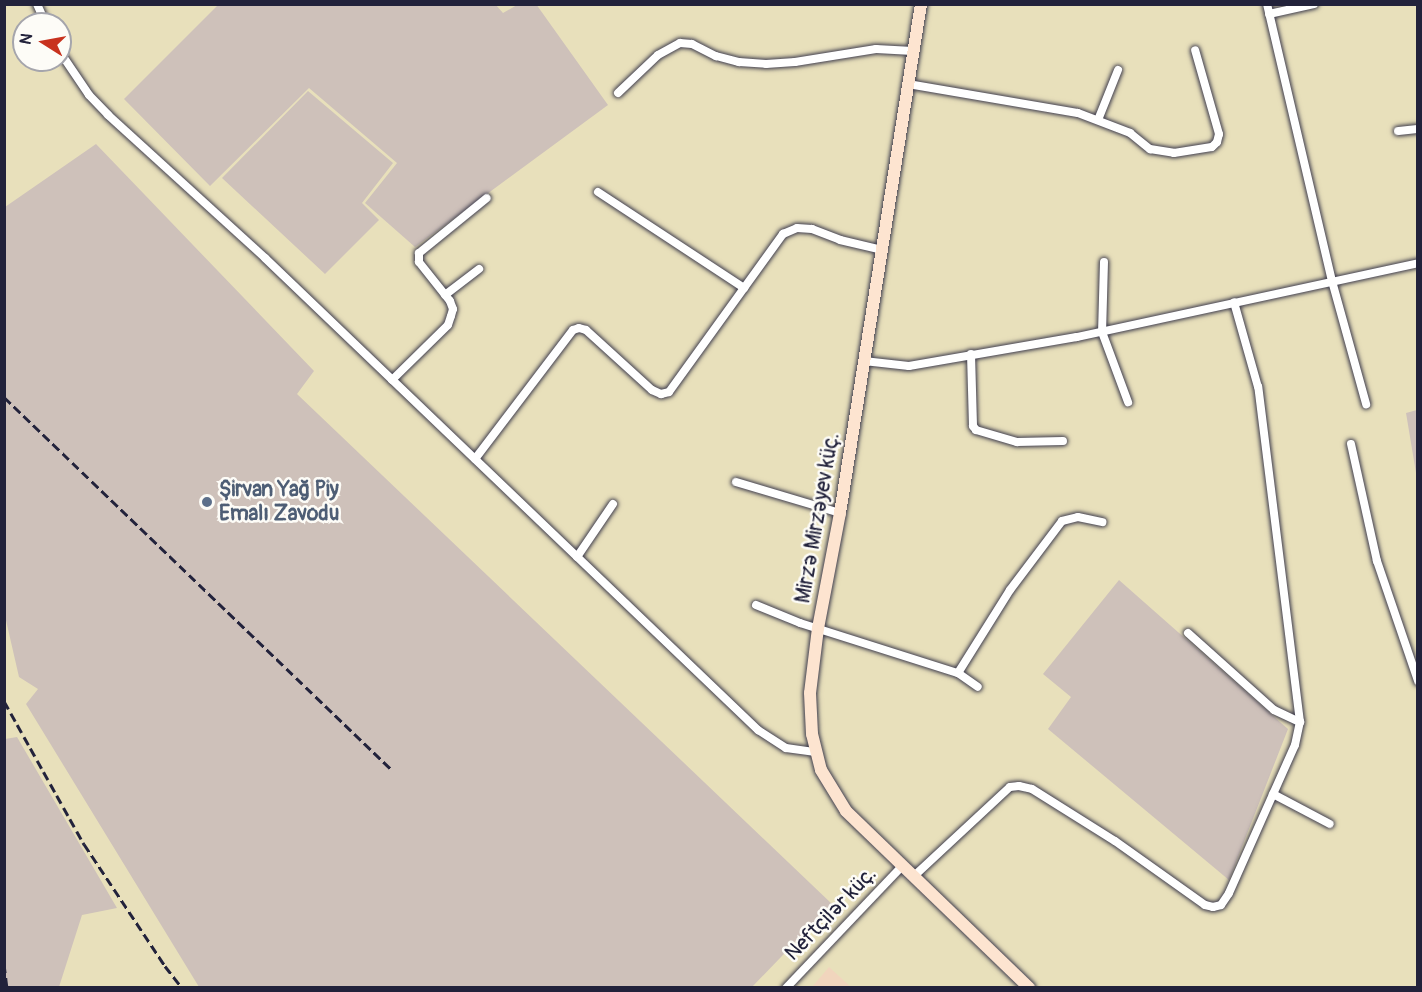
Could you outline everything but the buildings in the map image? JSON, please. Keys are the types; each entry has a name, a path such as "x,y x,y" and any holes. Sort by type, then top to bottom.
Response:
{"main road":[{"name":"Mirzə Mirzəyev küç.","path":"921,4 840,513 818,628 810,693 814,752 821,770 846,811 1029,987"}],"street":[{"path":"1267,4 1332,281 1366,404"},
{"path":"1269,14 1314,4"},
{"path":"618,93 658,55 680,43 692,44 716,56 739,62 766,64 795,63 876,49 914,51"},
{"path":"908,84 1038,104 1098,120 1130,133 1150,148 1162,153 1212,147 1217,142 1219,134 1196,50"},
{"path":"72,70 89,95 108,115 265,258 758,730 786,748 814,752"},
{"path":"1098,120 1118,70"},
{"path":"1398,131 1418,129"},
{"path":"598,192 744,288"},
{"path":"392,380 448,325 453,309 446,295 418,262 419,253 487,198"},
{"path":"475,459 573,330 579,328 585,330 652,390 661,394 674,388 783,234 797,228 812,229 840,240 882,249"},
{"path":"1104,262 1102,332 1128,402"},
{"path":"864,362 909,366 1102,332 1418,263"},
{"path":"446,295 479,269"},
{"path":"913,877 1010,788 1019,786 1032,789 1115,841 1205,905 1213,908 1221,905 1229,893 1295,746 1300,722 1258,387 1234,302"},
{"path":"971,354 972,426 976,430 1017,442 1063,441"},
{"path":"1351,444 1377,561 1418,681"},
{"path":"736,482 840,513"},
{"path":"577,557 613,504"},
{"path":"958,673 1010,590 1062,521 1078,517 1102,522"},
{"path":"756,605 818,628 958,673 978,687"},
{"path":"1188,633 1274,710 1300,722"},
{"path":"1273,794 1330,824"},
{"name":"Neftçilər küç.","path":"786,987 902,866"}],"shaded area":[{"path":"495,4 503,13 517,5 536,4 608,105 415,247 365,203 397,163 309,88 210,186 124,99 218,5"},
{"path":"308,91 393,163 362,203 379,220 325,274 222,178"},
{"name":"Şirvan Yağ Piy Emalı Zavodu","path":"96,144 314,371 297,394 832,904 752,987 199,987 26,704 38,689 19,677 5,616 5,207"},
{"path":"1418,410 1417,479 1406,413"},
{"path":"1119,580 1288,729 1229,880 1048,729 1071,697 1043,674"},
{"path":"17,737 117,908 82,915 59,987 5,987 5,739"},
{"path":"829,967 851,987 812,987"}],"railway":[{"path":"4,397 392,770"},
{"path":"4,701 84,844 182,988"},
{"path":"4,964 7,988"}],"place":[{"name":"Şirvan Yağ Piy Emalı Zavodu","path":"207,502"}]}
